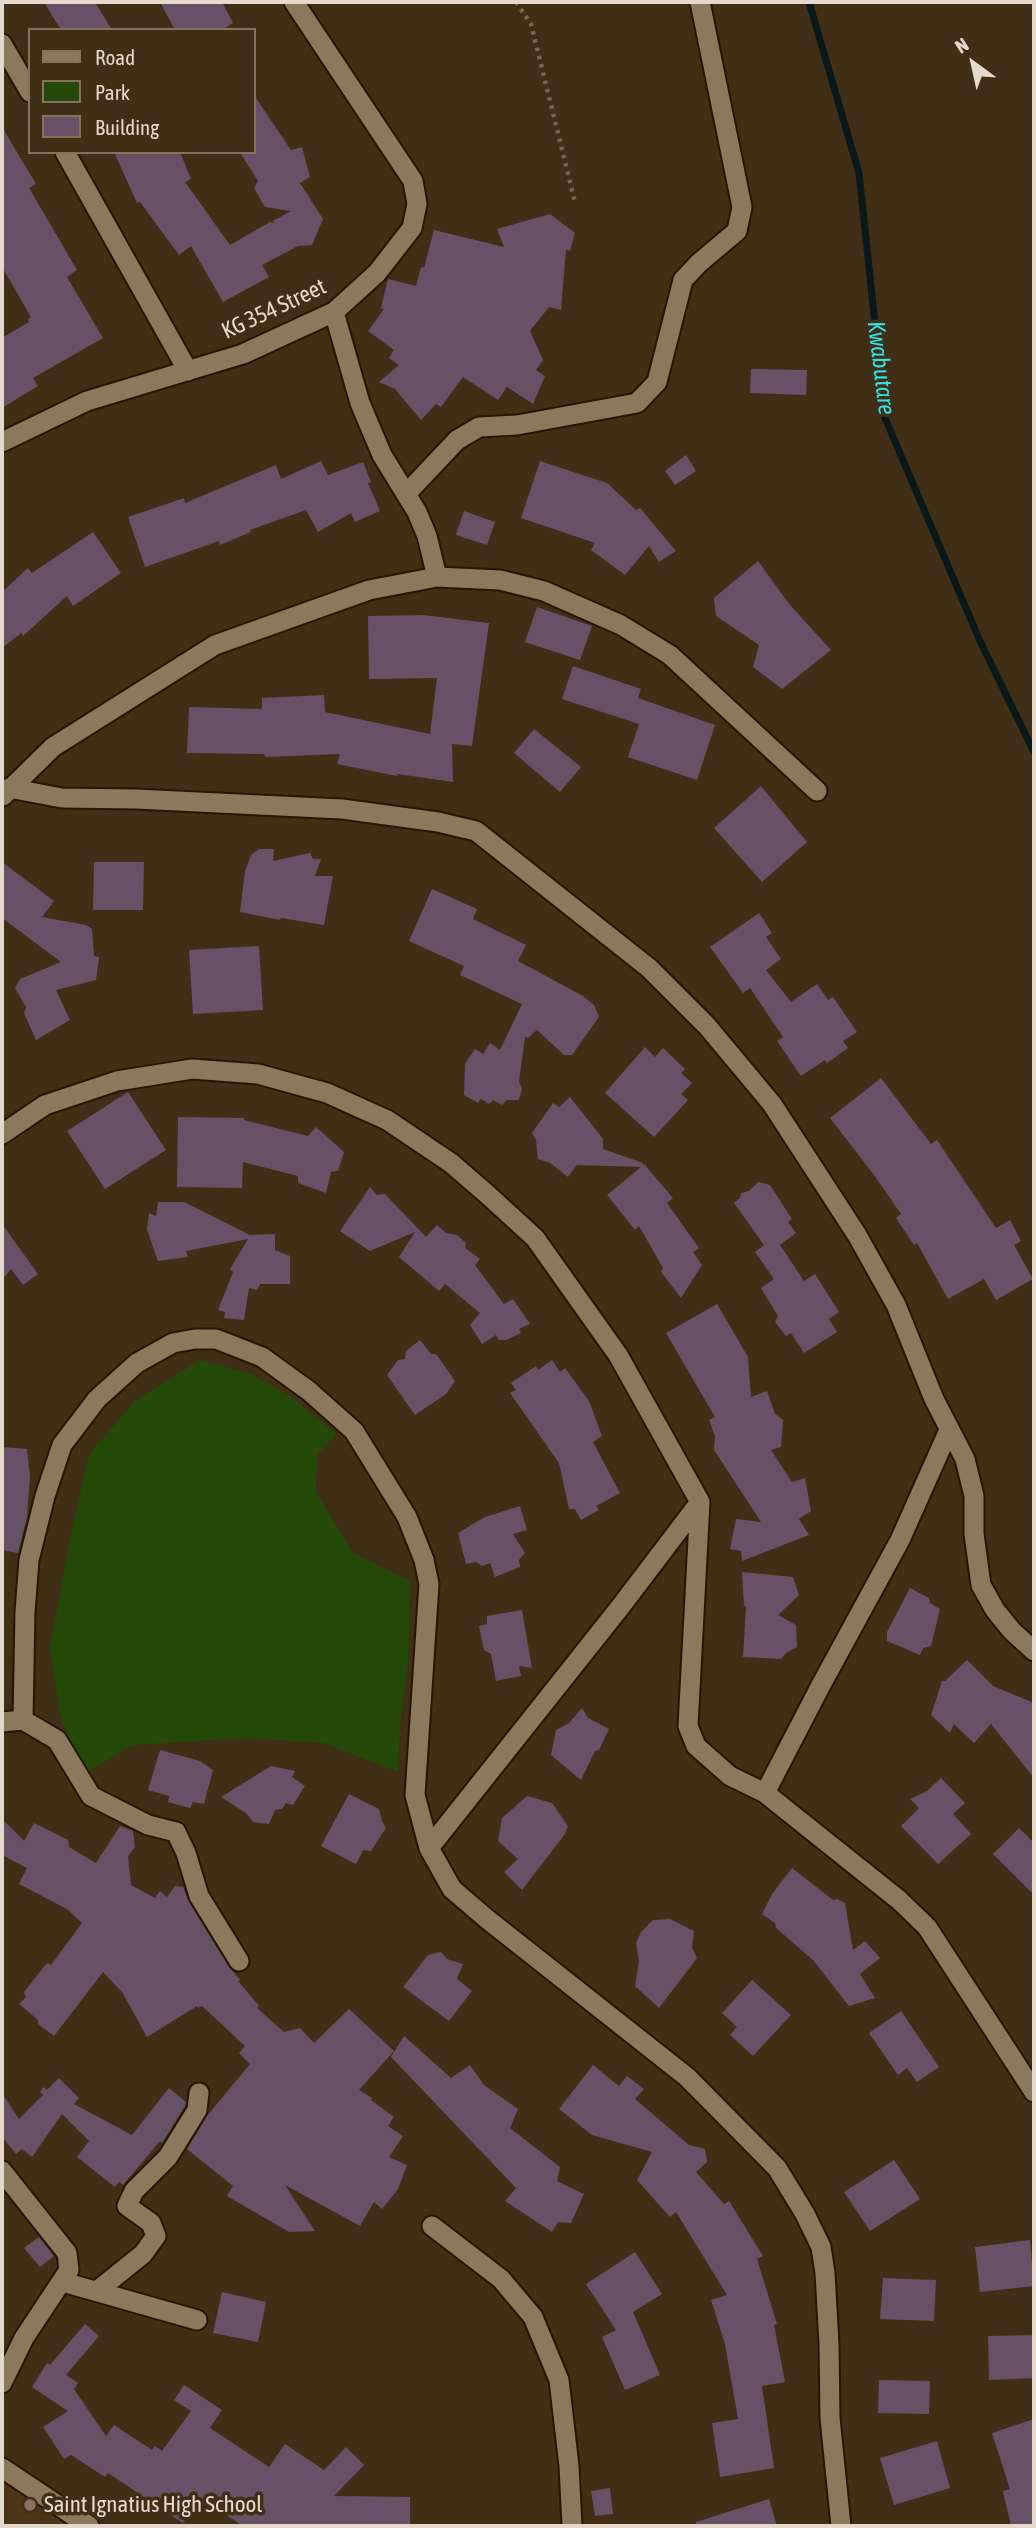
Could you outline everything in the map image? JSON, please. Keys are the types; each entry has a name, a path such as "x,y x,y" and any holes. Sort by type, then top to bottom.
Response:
{"street":[{"name":"KG 354 Street","path":"2,442 87,401 243,354 334,312 377,272 412,228 417,204 412,181 294,2"},
{"path":"407,494 457,440 479,427 517,425 637,403 657,382 682,281 699,262 737,231 741,207 700,2"},
{"path":"2,44 28,89"},
{"path":"66,154 188,371"},
{"path":"334,312 360,403 382,454 407,494 428,536 437,577"},
{"path":"6,793 53,747 215,645 369,590 437,577 500,580 544,591 621,625 670,655 817,791"},
{"path":"6,793 62,798 342,809 438,822 476,831 649,968 707,1026 772,1104 857,1235 896,1305 948,1430 965,1459 974,1496 974,1534 981,1585 995,1610 1012,1631 1034,1651"},
{"path":"2,1134 45,1105 117,1081 192,1069 258,1074 327,1093 387,1120 451,1163 535,1238 618,1355 700,1502 688,1726 696,1746 730,1776 765,1793 899,1900 926,1927 1034,2092"},
{"path":"23,1720 29,1560 45,1496 62,1445 97,1399 137,1363 173,1343 216,1339 262,1357 309,1391 354,1431 407,1517 424,1560 429,1584 415,1795 429,1848 452,1888 487,1919 687,2077 777,2168 821,2248 829,2344 830,2418 841,2526"},
{"path":"765,1793 900,1540 948,1430"},
{"path":"429,1848 614,1616 700,1502"},
{"path":"2,1722 23,1720 57,1741 91,1796 148,1825 176,1832 186,1853 199,1896 239,1961"},
{"path":"97,2291 143,2254 156,2236 151,2223 127,2206 134,2191 168,2157 197,2110 199,2093"},
{"path":"2,2171 67,2253 69,2270 24,2338 2,2383"},
{"path":"432,2226 501,2279 533,2317 559,2381 569,2466 572,2526"},
{"path":"63,2282 197,2319"},
{"path":"2,2468 89,2526"}],"path":[{"path":"516,2 531,24 575,202"}],"shaded area":[{"name":"Saint Ignatius High School","path":"2,2469 87,2526 2,2526"}],"green space":[{"path":"200,1360 252,1374 291,1397 337,1434 317,1455 316,1492 353,1553 410,1581 409,1656 400,1728 398,1772 324,1743 246,1738 132,1745 82,1776 60,1715 50,1647 89,1454 135,1401"}],"building":[{"path":"44,2 95,2 111,28 60,28"},
{"path":"160,2 222,2 233,23 225,28 174,28"},
{"path":"256,98 291,150 302,147 310,177 300,183 323,219 312,245 298,246 262,265 269,277 223,302 191,246 179,255 140,202 137,203 115,154 181,154 191,179 185,182 230,245 270,222 275,223 273,221 291,211 265,207 254,188 258,181 241,154 256,154"},
{"path":"2,127 36,184 29,188 77,270 67,277 103,338 33,378 38,386 2,408 2,338 29,322 31,317 2,267"},
{"path":"550,214 575,233 570,251 566,250 561,310 549,307 530,331 543,360 536,370 545,376 533,404 507,387 498,400 463,377 441,407 436,404 421,420 395,389 379,382 399,365 389,358 394,350 368,331 384,309 381,308 388,279 416,286 421,267 424,268 434,230 504,247 497,229"},
{"path":"751,369 807,370 806,395 750,393"},
{"path":"686,455 696,471 675,485 665,471"},
{"path":"321,461 328,475 363,462 371,482 368,483 380,511 355,522 351,513 318,532 306,510 250,530 251,532 220,545 219,541 145,567 128,517 184,498 185,503 276,465 281,479"},
{"path":"540,461 607,483 636,510 640,508 676,551 659,562 649,546 625,575 591,550 595,543 521,518"},
{"path":"464,511 495,522 487,545 456,535"},
{"path":"93,532 121,573 73,606 67,596 23,636 21,633 2,648 2,592 28,568 32,573"},
{"path":"758,561 790,605 831,650 782,689 753,667 759,645 716,616 714,598"},
{"path":"537,607 592,626 580,660 525,642"},
{"path":"423,615 489,623 472,746 452,744 453,782 397,776 337,764 340,754 265,757 264,754 187,753 189,707 262,709 262,698 324,695 325,712 430,734 437,678 369,679 368,616"},
{"path":"573,666 641,689 638,698 715,725 697,780 628,757 639,724 562,699"},
{"path":"534,729 581,767 560,792 514,753"},
{"path":"761,786 807,842 762,882 714,828"},
{"path":"259,849 274,849 273,861 310,853 313,859 321,859 315,876 333,876 324,925 240,912 245,871 251,855"},
{"path":"2,862 54,901 42,917 86,925 92,929 94,956 99,957 96,980 56,990 70,1020 36,1040 24,1013 26,1007 15,988 20,979 61,962 2,918"},
{"path":"94,862 144,862 143,910 93,910"},
{"path":"432,889 477,909 473,919 526,945 518,961 583,996 594,1005 599,1017 572,1055 564,1055 537,1030 528,1038 525,1037 519,1100 507,1100 502,1105 493,1100 489,1104 481,1099 478,1103 464,1095 465,1064 475,1049 483,1054 490,1043 500,1050 522,1004 460,975 464,966 409,941"},
{"path":"759,913 772,933 766,937 781,959 766,970 791,1002 817,984 828,1000 833,997 857,1032 843,1041 848,1048 827,1063 825,1060 801,1076 777,1041 783,1037 750,988 743,993 710,947"},
{"path":"259,946 263,1010 193,1014 189,950"},
{"path":"645,1047 655,1057 663,1048 685,1069 681,1073 692,1083 681,1094 688,1100 654,1137 605,1093"},
{"path":"881,1078 931,1144 937,1140 996,1228 1010,1220 1021,1241 1014,1245 1033,1279 996,1300 984,1279 948,1299 917,1243 914,1245 896,1218 901,1214 830,1118"},
{"path":"128,1092 166,1150 105,1189 67,1131"},
{"path":"570,1097 603,1139 603,1149 643,1163 673,1198 667,1203 699,1248 693,1252 702,1265 681,1298 661,1272 663,1268 639,1226 635,1230 607,1195 641,1167 577,1165 568,1177 550,1163 538,1159 536,1140 532,1133 553,1103 559,1107"},
{"path":"178,1117 244,1118 308,1136 316,1127 344,1152 338,1171 331,1172 326,1193 298,1183 298,1176 243,1162 242,1188 177,1187"},
{"path":"758,1182 770,1185 792,1219 788,1222 796,1233 780,1245 804,1281 815,1274 839,1312 829,1319 837,1332 804,1353 791,1333 786,1336 775,1322 778,1316 761,1288 774,1279 755,1252 764,1245 734,1203 741,1193 749,1191"},
{"path":"370,1187 377,1195 385,1194 426,1237 437,1225 446,1233 457,1235 466,1243 465,1248 480,1259 475,1265 504,1304 513,1299 530,1324 519,1329 521,1333 506,1340 499,1340 496,1335 482,1344 470,1325 480,1313 445,1284 439,1291 399,1257 415,1232 370,1251 340,1231"},
{"path":"158,1202 184,1202 250,1235 275,1234 275,1250 290,1256 290,1284 260,1284 257,1290 249,1288 244,1320 224,1318 225,1312 218,1310 233,1272 230,1269 248,1239 186,1251 188,1257 158,1261 147,1230 149,1213 156,1216"},
{"path":"2,1224 38,1274 23,1285 11,1269 2,1280"},
{"path":"717,1304 748,1357 751,1397 767,1391 775,1414 783,1420 781,1447 771,1450 792,1482 805,1478 811,1511 799,1519 809,1535 742,1561 741,1551 730,1549 736,1519 761,1522 714,1450 715,1436 709,1420 715,1417 666,1333"},
{"path":"420,1340 431,1354 436,1354 455,1381 446,1394 415,1415 387,1375 398,1360 405,1359 406,1351"},
{"path":"552,1360 560,1372 565,1368 589,1401 602,1436 593,1442 620,1493 596,1506 599,1510 581,1520 575,1509 569,1509 559,1463 510,1393 516,1390 511,1383 536,1366 538,1370"},
{"path":"2,1447 27,1449 30,1476 27,1517 18,1553 2,1550"},
{"path":"520,1506 527,1530 513,1534 525,1553 519,1560 520,1567 495,1577 490,1563 482,1566 476,1562 466,1564 458,1533 485,1517"},
{"path":"742,1572 793,1577 799,1595 778,1615 796,1625 797,1647 781,1659 743,1657 746,1607"},
{"path":"910,1588 929,1598 930,1603 940,1609 931,1646 923,1648 920,1655 887,1641 887,1632"},
{"path":"522,1610 532,1668 519,1666 521,1676 496,1681 491,1654 484,1650 479,1626 487,1624 487,1616"},
{"path":"967,1660 993,1686 1034,1703 1034,1778 991,1724 974,1743 954,1724 950,1733 931,1715 942,1681"},
{"path":"582,1708 588,1718 609,1729 581,1780 551,1755 556,1730 569,1723"},
{"path":"160,1750 200,1761 213,1770 204,1804 193,1802 190,1808 168,1802 169,1796 148,1790"},
{"path":"271,1766 295,1771 292,1777 305,1786 293,1805 286,1803 282,1809 275,1810 269,1824 253,1822 246,1813 221,1797"},
{"path":"941,1778 965,1803 953,1814 971,1834 938,1864 901,1826 919,1808 910,1799 927,1791"},
{"path":"349,1794 379,1809 386,1828 371,1851 363,1850 356,1864 321,1846"},
{"path":"527,1796 552,1803 568,1826 565,1834 522,1890 504,1872 518,1859 498,1841 502,1818"},
{"path":"2,1819 24,1841 34,1823 68,1840 69,1847 96,1863 120,1826 133,1831 135,1847 128,1856 131,1885 155,1898 160,1891 167,1897 175,1886 183,1887 189,1902 240,1980 238,1981 259,2006 257,2008 284,2032 300,2028 314,2043 349,2009 394,2051 359,2090 394,2117 388,2126 403,2136 389,2157 407,2165 398,2189 382,2209 374,2202 360,2226 285,2185 315,2231 289,2232 227,2196 233,2186 187,2149 207,2116 250,2064 239,2053 245,2046 202,2006 197,2006 147,2037 122,1992 103,1972 54,2036 38,2024 38,2020 19,2004 26,1997 24,1992 47,1963 51,1965 82,1923 67,1909 19,1884 27,1868 2,1855"},
{"path":"1019,1828 1034,1843 1034,1895 993,1854"},
{"path":"792,1868 833,1900 845,1903 853,1950 865,1941 880,1958 860,1974 875,1998 849,2006 813,1960 762,1914 772,1894"},
{"path":"670,1919 694,1931 692,1948 697,1958 659,2008 635,1986 639,1961 636,1943 641,1932 653,1920"},
{"path":"441,1952 447,1959 463,1964 457,1979 472,1991 449,2021 403,1987 428,1955"},
{"path":"752,1980 791,2015 753,2056 730,2035 737,2027 722,2013"},
{"path":"901,2011 939,2067 917,2082 907,2068 898,2075 869,2033"},
{"path":"404,2036 451,2078 470,2065 484,2085 518,2109 510,2128 560,2167 557,2181 584,2194 571,2223 558,2222 552,2232 505,2201 516,2188 391,2057"},
{"path":"593,2065 619,2086 627,2076 644,2089 635,2099 689,2145 705,2149 707,2162 696,2172 724,2204 729,2201 763,2256 757,2259 777,2324 774,2325 785,2382 762,2386 774,2468 720,2477 712,2423 738,2419 725,2344 711,2300 727,2295 676,2212 670,2217 637,2180 652,2152 592,2135 559,2109"},
{"path":"59,2078 79,2098 74,2104 132,2135 169,2088 186,2102 162,2143 160,2141 123,2185 119,2182 115,2187 77,2157 89,2141 62,2114 32,2157 22,2149 16,2154 2,2137 2,2093 19,2119 43,2095 40,2092 43,2087 47,2090"},
{"path":"894,2160 920,2199 870,2231 844,2192"},
{"path":"39,2237 54,2256 40,2267 24,2248"},
{"path":"1030,2240 1034,2286 980,2292 975,2247"},
{"path":"635,2252 662,2294 633,2312 660,2375 625,2390 602,2337 616,2330 586,2284"},
{"path":"883,2278 936,2280 934,2321 880,2319"},
{"path":"222,2292 266,2302 258,2342 213,2333"},
{"path":"85,2324 99,2336 66,2375 78,2383 74,2389 106,2436 114,2425 152,2450 155,2446 162,2451 191,2411 174,2400 184,2385 222,2410 210,2428 269,2467 285,2444 324,2470 346,2447 364,2465 334,2496 410,2497 410,2526 243,2526 201,2498 183,2523 108,2473 105,2477 71,2455 64,2459 43,2427 68,2411 32,2387 47,2363 50,2365"},
{"path":"1034,2335 1034,2378 989,2380 988,2336"},
{"path":"879,2380 930,2381 929,2414 878,2413"},
{"path":"1034,2419 1034,2526 1011,2526 1003,2491 1010,2489 992,2433"},
{"path":"937,2441 950,2488 894,2505 880,2458"},
{"path":"610,2488 613,2514 595,2516 591,2491"},
{"path":"769,2499 777,2526 696,2526 696,2522"}],"waterway":[{"name":"Kwabutare","path":"809,2 859,173 885,418 980,641 1034,752"}],"place":[{"name":"Saint Ignatius High School","path":"30,2505"}]}
